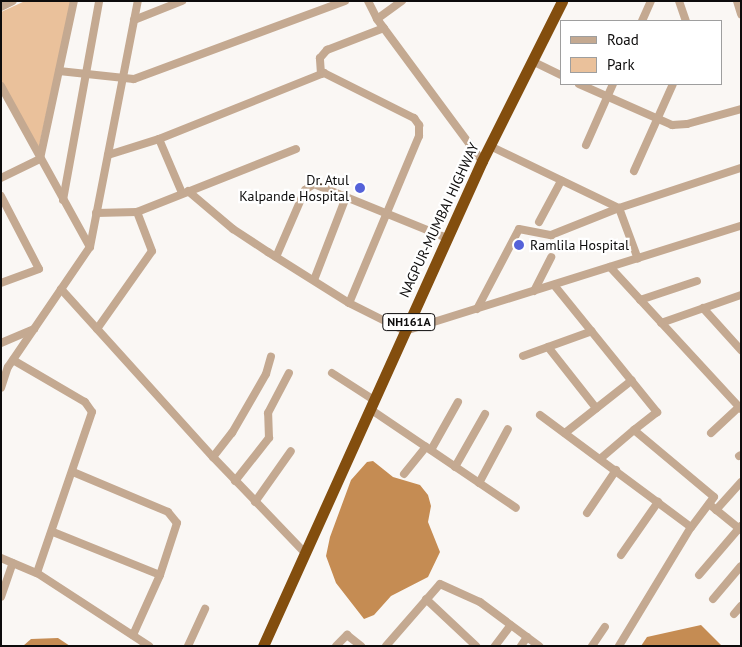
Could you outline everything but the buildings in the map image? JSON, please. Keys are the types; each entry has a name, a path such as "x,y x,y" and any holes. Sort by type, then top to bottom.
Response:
{"highway":[{"name":"NAGPUR-MUMBAI HIGHWAY","path":"263,646 482,161 562,1"}],"street":[{"path":"1,7 13,1"},
{"path":"40,159 74,1"},
{"path":"63,200 99,1"},
{"path":"1,388 13,360 90,247 138,1"},
{"path":"134,20 182,1"},
{"path":"58,71 122,80 134,79 345,1"},
{"path":"368,1 377,20 482,161"},
{"path":"377,20 402,1"},
{"path":"642,20 652,1"},
{"path":"679,1 686,20"},
{"path":"736,1 741,14"},
{"path":"321,74 320,58 327,50 384,28"},
{"path":"532,61 560,75"},
{"path":"108,154 159,139 321,74 380,99 414,118 419,125 419,136 349,303"},
{"path":"581,85 656,119 682,125 741,109"},
{"path":"586,145 613,85"},
{"path":"634,171 673,85"},
{"path":"1,86 4,97 90,247"},
{"path":"159,139 185,192 233,229 276,257 349,303 405,331 741,226"},
{"path":"490,146 619,208 638,259"},
{"path":"96,213 137,212 296,149"},
{"path":"1,178 40,159"},
{"path":"477,308 517,230 549,236 619,208 741,168"},
{"path":"539,222 562,181"},
{"path":"276,257 308,187 314,184 447,238"},
{"path":"1,196 39,269 1,283"},
{"path":"314,280 346,197"},
{"path":"97,329 152,251 137,212"},
{"path":"534,291 551,257"},
{"path":"610,267 740,408 711,433"},
{"path":"640,300 697,281"},
{"path":"554,285 657,412 600,459"},
{"path":"61,289 235,482 305,553"},
{"path":"660,322 741,294"},
{"path":"703,308 741,350"},
{"path":"1,343 34,329"},
{"path":"522,356 592,331"},
{"path":"548,347 596,408"},
{"path":"213,457 232,433 266,374 271,357"},
{"path":"13,360 92,408 73,472 38,573"},
{"path":"235,482 269,438 268,413 289,373"},
{"path":"332,373 428,448 516,508"},
{"path":"565,434 632,380"},
{"path":"404,474 428,448 458,402"},
{"path":"455,467 485,414"},
{"path":"540,416 616,470 691,527"},
{"path":"479,483 508,429"},
{"path":"619,646 691,527 714,497 634,430"},
{"path":"255,502 291,451"},
{"path":"587,513 616,470"},
{"path":"73,472 168,512 176,518 177,526 160,574 133,635"},
{"path":"716,510 741,482"},
{"path":"621,555 658,502"},
{"path":"699,576 740,528 709,504"},
{"path":"53,532 160,574"},
{"path":"1,558 38,573 149,646"},
{"path":"1,597 13,563"},
{"path":"713,599 741,566"},
{"path":"392,644 426,599 442,584 480,602 539,646"},
{"path":"426,599 476,646"},
{"path":"734,614 741,606"},
{"path":"188,646 206,609"},
{"path":"495,646 510,625"},
{"path":"592,646 606,627"},
{"path":"336,646 348,635 360,646"},
{"path":"521,646 527,637"}],"green space":[{"path":"25,1 71,1 38,151 1,80 1,12"}],"shaded area":[{"path":"373,461 393,477 420,485 428,495 431,506 428,522 440,552 428,577 391,596 374,615 364,619 336,583 326,556 330,537 351,480 367,462"},
{"path":"701,625 722,646 641,646 647,637"},
{"path":"58,638 70,646 23,646 31,639"}],"place":[{"name":"Dr. Atul Kalpande Hospital","path":"360,188"},
{"name":"Ramlila Hospital","path":"519,245"}]}
